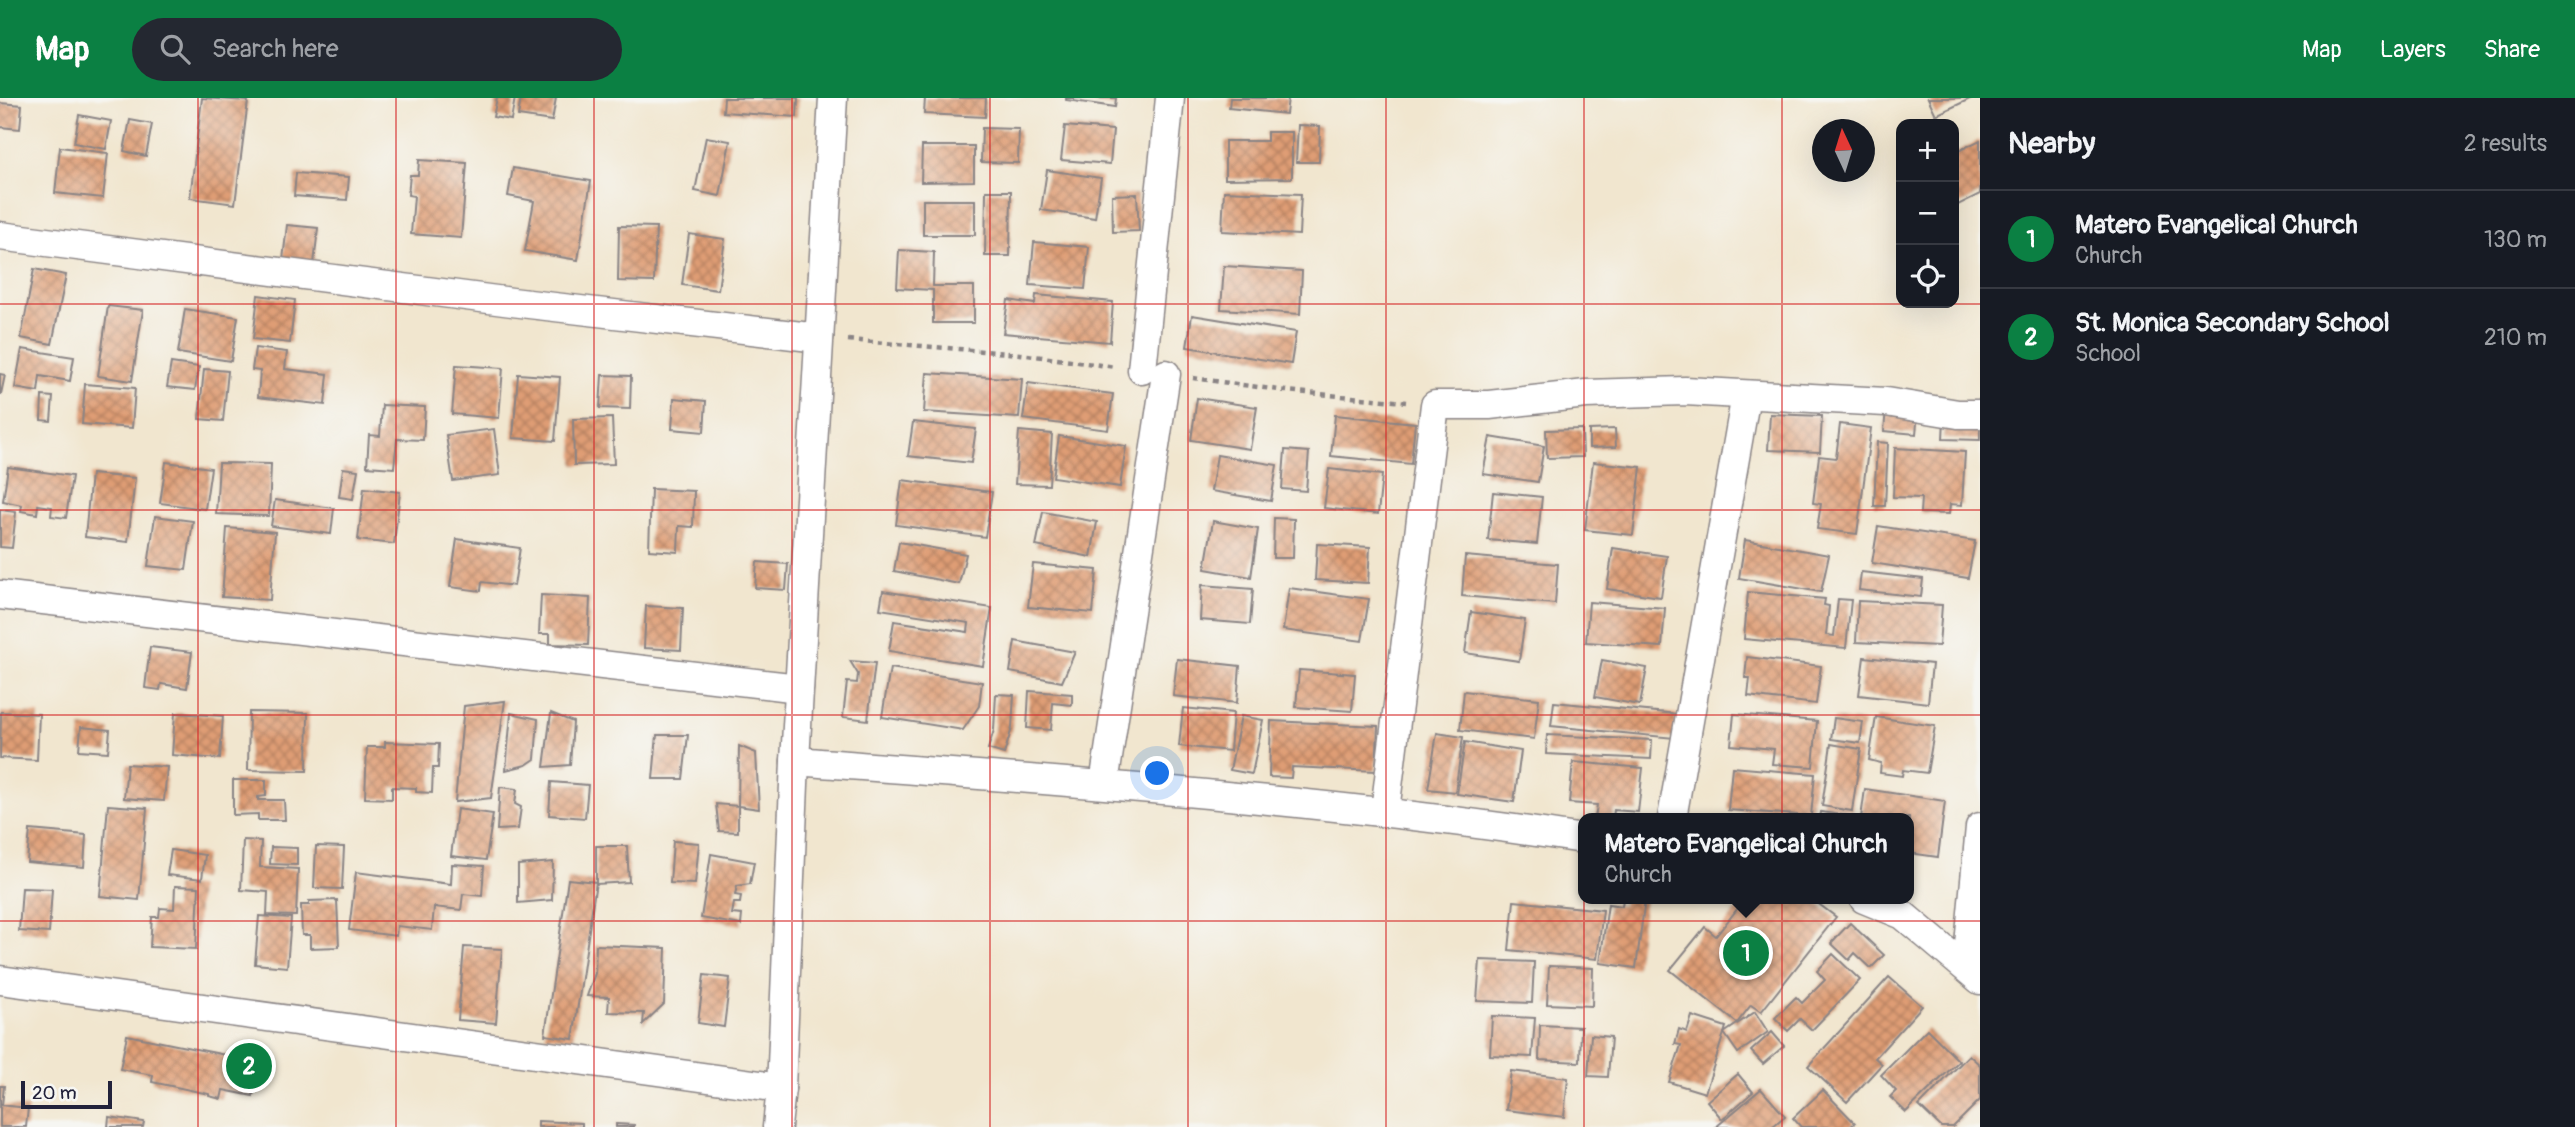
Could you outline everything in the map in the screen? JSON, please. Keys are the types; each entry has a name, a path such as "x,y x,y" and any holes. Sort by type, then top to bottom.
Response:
{"street":[{"path":"777,1127 833,98"},
{"path":"1104,784 1154,372 1170,98"},
{"path":"0,236 512,302 820,338"},
{"path":"1385,811 1435,405 1489,405 1586,394 1685,391 1886,402 1958,414 1980,414"},
{"path":"1673,813 1746,395"},
{"path":"0,595 799,688"},
{"path":"795,761 1104,784 1385,811 1578,838"},
{"path":"1973,973 1980,827"},
{"path":"1876,904 1903,915 1973,973"},
{"path":"0,980 781,1088"}],"building":[{"path":"202,98 248,101 235,204 190,198"},
{"path":"497,98 515,98 511,120 493,117"},
{"path":"521,98 556,98 552,121 518,116"},
{"path":"724,98 798,98 797,117 723,112"},
{"path":"925,98 986,98 985,117 924,114"},
{"path":"1066,98 1116,98 1115,107"},
{"path":"1230,98 1288,98 1286,114 1229,108"},
{"path":"1928,98 1972,98 1936,115"},
{"path":"0,103 22,105 20,129 0,127"},
{"path":"79,115 111,121 106,149 74,143"},
{"path":"130,120 152,124 146,156 124,151"},
{"path":"1298,125 1320,126 1319,162 1296,162"},
{"path":"1065,126 1113,130 1110,164 1061,160"},
{"path":"982,128 1019,129 1018,163 981,162"},
{"path":"1267,132 1292,132 1292,178 1225,179 1225,141 1267,141"},
{"path":"706,137 730,141 720,196 695,191"},
{"path":"1980,140 1980,194 1959,204 1959,182 1959,150"},
{"path":"922,146 974,146 974,181 921,182"},
{"path":"60,147 108,153 103,198 55,193"},
{"path":"419,160 467,163 461,238 411,234 414,196 408,195 410,175 418,175"},
{"path":"513,168 591,181 578,260 525,251 534,201 508,196"},
{"path":"1047,170 1101,178 1095,218 1041,210"},
{"path":"296,173 349,177 347,200 294,196"},
{"path":"986,191 1011,191 1010,256 985,256"},
{"path":"1224,191 1301,194 1299,235 1222,231"},
{"path":"1137,194 1139,231 1113,232 1112,195"},
{"path":"923,200 975,200 975,235 923,235"},
{"path":"287,225 318,228 314,264 283,260"},
{"path":"619,226 656,227 654,282 618,281"},
{"path":"689,234 725,239 718,290 682,285"},
{"path":"1034,242 1089,247 1085,289 1030,285"},
{"path":"899,250 934,252 933,286 974,286 974,323 933,323 933,290 897,288"},
{"path":"1224,266 1302,271 1300,314 1221,309"},
{"path":"34,269 66,275 52,344 21,338"},
{"path":"258,295 295,300 290,343 253,339"},
{"path":"1036,295 1113,302 1110,342 1003,333 1008,300 1035,304"},
{"path":"108,306 143,310 132,381 98,376"},
{"path":"185,309 238,317 231,361 178,353"},
{"path":"1192,315 1296,332 1291,364 1187,347"},
{"path":"255,348 287,352 285,369 328,374 325,405 258,397 260,371 252,370"},
{"path":"22,349 74,357 70,381 40,376 38,392 15,388"},
{"path":"171,363 199,367 195,390 167,387"},
{"path":"456,365 503,368 499,418 452,414"},
{"path":"204,369 228,371 223,421 199,419"},
{"path":"927,373 1022,379 1019,418 924,412"},
{"path":"0,374 5,375 1,394 0,394"},
{"path":"518,374 560,377 555,441 513,438"},
{"path":"602,375 631,376 630,409 600,408"},
{"path":"1028,383 1113,394 1108,430 1023,419"},
{"path":"85,384 135,388 132,428 82,424"},
{"path":"42,396 53,397 51,421 41,420"},
{"path":"674,398 706,401 704,432 672,429"},
{"path":"1197,398 1257,407 1250,449 1191,440"},
{"path":"382,405 425,407 423,440 397,439 394,468 367,466 369,435 380,436"},
{"path":"1886,409 1918,412 1916,434 1884,431"},
{"path":"1770,414 1822,416 1820,452 1768,450"},
{"path":"1335,415 1415,423 1411,464 1331,456"},
{"path":"612,418 614,464 574,465 573,419"},
{"path":"1944,418 1980,420 1980,440 1943,439"},
{"path":"913,422 976,429 971,463 908,456"},
{"path":"1840,424 1871,428 1857,534 1817,529 1821,504 1813,503 1819,456 1836,458"},
{"path":"494,429 500,475 453,481 446,435"},
{"path":"1582,429 1583,457 1547,458 1546,430"},
{"path":"1615,429 1616,447 1589,448 1589,430"},
{"path":"1019,431 1052,434 1049,485 1015,484"},
{"path":"1059,436 1126,446 1120,487 1053,477"},
{"path":"1490,437 1544,446 1538,482 1483,474"},
{"path":"1877,442 1888,443 1885,506 1874,506"},
{"path":"1895,448 1965,452 1962,505 1950,504 1949,514 1920,513 1921,498 1893,497"},
{"path":"1285,450 1309,452 1306,491 1282,489"},
{"path":"1217,455 1277,465 1271,501 1211,491"},
{"path":"166,462 211,468 205,509 160,503"},
{"path":"1593,462 1641,467 1633,535 1585,530"},
{"path":"219,463 271,464 269,516 216,514"},
{"path":"8,467 72,476 66,518 51,516 52,507 38,505 37,514 21,511 22,505 3,501"},
{"path":"343,468 358,470 353,499 339,497"},
{"path":"1329,469 1382,475 1378,514 1324,508"},
{"path":"91,474 135,478 128,542 85,537"},
{"path":"902,480 992,492 985,537 896,525"},
{"path":"364,488 400,492 394,544 358,540"},
{"path":"651,489 694,491 693,527 679,526 678,552 649,550"},
{"path":"1493,492 1542,497 1537,544 1488,540"},
{"path":"275,500 334,508 331,534 271,526"},
{"path":"0,510 16,512 12,548 0,547"},
{"path":"1043,512 1097,522 1091,557 1036,546"},
{"path":"155,516 193,521 186,570 148,566"},
{"path":"1274,518 1294,519 1293,558 1273,558"},
{"path":"1213,521 1258,529 1251,577 1205,569"},
{"path":"1878,526 1975,541 1968,578 1872,563"},
{"path":"227,528 275,532 270,600 222,597"},
{"path":"457,539 520,548 514,586 482,582 481,591 450,587"},
{"path":"1745,540 1829,555 1821,592 1739,578"},
{"path":"899,542 966,554 959,584 894,571"},
{"path":"1317,544 1370,547 1368,583 1315,580"},
{"path":"1613,548 1667,556 1661,597 1607,589"},
{"path":"1465,556 1558,564 1555,604 1462,596"},
{"path":"757,562 788,564 786,590 755,588"},
{"path":"1033,564 1097,570 1093,613 1028,607"},
{"path":"1861,572 1923,579 1921,597 1859,590"},
{"path":"1202,585 1253,589 1250,624 1200,620"},
{"path":"1289,588 1369,599 1362,641 1283,630"},
{"path":"883,591 992,608 983,666 889,651 894,621 968,632 969,623 880,609"},
{"path":"1748,592 1825,599 1824,605 1829,606 1826,635 1834,636 1838,599 1851,600 1846,648 1744,639"},
{"path":"541,595 590,598 588,645 550,644 550,634 539,634"},
{"path":"1858,601 1942,605 1939,646 1856,642"},
{"path":"1589,602 1665,608 1662,647 1586,642"},
{"path":"646,606 683,608 681,650 644,648"},
{"path":"1471,612 1525,620 1519,661 1465,653"},
{"path":"1015,641 1075,652 1062,682 1010,672"},
{"path":"150,647 192,652 187,688 161,684 160,690 145,688"},
{"path":"1747,657 1821,666 1816,704 1748,696 1750,678 1745,678"},
{"path":"1864,657 1932,664 1928,703 1859,695"},
{"path":"1177,659 1240,666 1237,703 1173,696"},
{"path":"1602,660 1647,668 1640,705 1595,697"},
{"path":"850,661 875,663 868,720 843,717 847,682 857,683 858,674"},
{"path":"890,668 982,682 979,706 963,730 882,717"},
{"path":"1299,670 1355,674 1352,711 1296,707"},
{"path":"1029,691 1072,694 1072,705 1053,703 1051,730 1027,728"},
{"path":"1464,691 1539,699 1534,739 1460,730"},
{"path":"996,694 1014,695 1012,728 1004,754 988,749 994,730"},
{"path":"505,701 491,798 455,802 464,706"},
{"path":"1554,702 1677,714 1674,738 1551,726"},
{"path":"1183,708 1233,713 1230,751 1179,746"},
{"path":"1,712 39,714 37,760 0,758"},
{"path":"249,712 308,713 307,771 248,770"},
{"path":"175,713 223,716 220,759 172,755"},
{"path":"511,713 538,719 535,759 526,765 506,770"},
{"path":"551,713 573,722 570,765 544,767"},
{"path":"1734,714 1817,721 1813,767 1772,764 1774,749 1731,745"},
{"path":"1241,716 1263,720 1252,774 1230,770"},
{"path":"1876,717 1935,726 1927,773 1903,770 1902,776 1880,773 1881,763 1869,760"},
{"path":"1834,718 1863,722 1860,743 1831,739"},
{"path":"1271,721 1378,726 1376,771 1292,767 1291,778 1269,777"},
{"path":"81,727 110,730 108,752 79,750"},
{"path":"1437,733 1463,737 1455,792 1428,789"},
{"path":"657,735 688,735 683,779 653,779"},
{"path":"1547,735 1652,740 1651,759 1546,754"},
{"path":"385,742 439,744 438,768 433,768 432,793 416,792 416,788 392,787 392,799 365,798 367,747 385,747"},
{"path":"1465,742 1521,751 1514,802 1457,794"},
{"path":"1831,744 1861,749 1852,811 1822,806"},
{"path":"739,746 756,753 759,809 738,806"},
{"path":"1573,762 1643,768 1638,812 1614,810 1614,813 1596,813 1597,805 1569,803"},
{"path":"127,764 167,767 164,801 124,798"},
{"path":"1732,767 1815,774 1811,813 1728,810"},
{"path":"233,780 266,780 266,796 258,797 258,800 284,800 285,820 258,820 258,814 233,815"},
{"path":"551,782 588,785 585,818 549,815"},
{"path":"500,787 517,789 515,804 521,807 518,829 497,830"},
{"path":"1865,789 1945,801 1938,857 1914,854 1914,813 1862,813"},
{"path":"716,804 738,806 738,832 719,831"},
{"path":"108,805 147,808 139,900 100,896"},
{"path":"457,809 493,814 486,860 451,856"},
{"path":"30,830 86,835 84,867 27,862"},
{"path":"243,840 261,841 260,867 298,869 296,916 267,915 268,892 241,890"},
{"path":"673,841 699,843 695,884 670,883"},
{"path":"316,846 344,847 342,889 314,888"},
{"path":"596,846 627,846 629,882 596,884"},
{"path":"271,847 297,848 297,865 270,864"},
{"path":"171,850 205,855 202,879 167,875"},
{"path":"711,854 754,862 750,884 737,886 735,895 741,896 740,903 734,903 732,914 742,915 741,925 701,918"},
{"path":"553,862 552,900 518,903 518,865"},
{"path":"452,864 484,866 482,896 463,894 461,910 434,907 432,930 397,926 396,936 349,930 356,872 451,884"},
{"path":"568,879 596,882 573,1039 545,1035"},
{"path":"175,886 199,887 196,949 150,947 152,917 159,917 160,908 174,909"},
{"path":"22,888 52,889 49,933 19,931"},
{"path":"337,900 339,947 310,948 310,935 302,935 301,905 309,905 309,901"},
{"path":"1514,901 1603,910 1597,959 1509,950"},
{"path":"1608,904 1644,904 1636,968 1600,963"},
{"path":"1741,904 1819,904 1836,917 1761,1012 1751,1005 1737,1023 1670,970 1705,927 1716,936"},
{"path":"259,916 291,918 287,967 255,964"},
{"path":"1850,923 1884,955 1871,968 1855,953 1849,960 1831,943"},
{"path":"596,945 666,948 664,1004 643,1024 644,1013 608,1012 609,997 587,996 595,973"},
{"path":"464,947 502,949 496,1023 458,1020"},
{"path":"1833,954 1860,980 1812,1030 1800,1019 1788,1031 1775,1018 1796,997 1802,1003 1825,980 1817,971"},
{"path":"1480,960 1534,962 1532,1003 1477,1001"},
{"path":"1549,966 1593,968 1592,1006 1547,1004"},
{"path":"704,975 730,978 724,1027 698,1023"},
{"path":"1889,977 1922,1006 1875,1058 1882,1064 1847,1102 1808,1066"},
{"path":"1755,1012 1768,1032 1738,1053 1724,1033"},
{"path":"1492,1016 1535,1018 1532,1057 1490,1055"},
{"path":"1692,1016 1726,1027 1705,1093 1669,1082 1681,1045 1675,1044 1679,1029 1687,1032"},
{"path":"1540,1025 1581,1027 1580,1062 1539,1060"},
{"path":"1927,1029 1959,1061 1906,1112 1890,1097 1896,1091 1881,1075"},
{"path":"1772,1032 1784,1046 1763,1064 1751,1051"},
{"path":"127,1035 260,1062 253,1096 223,1090 221,1099 152,1082 153,1075 120,1069"},
{"path":"1591,1035 1611,1037 1608,1077 1588,1076"},
{"path":"1969,1055 1980,1065 1980,1100 1953,1127 1941,1127 1919,1106"},
{"path":"1511,1071 1568,1078 1564,1117 1506,1110"},
{"path":"1738,1074 1753,1092 1722,1119 1707,1101"},
{"path":"0,1086 4,1086 2,1105 0,1105"},
{"path":"1761,1089 1785,1116 1772,1127 1716,1127"},
{"path":"1823,1090 1855,1123 1850,1127 1801,1127 1793,1118"},
{"path":"0,1105 28,1108 26,1127 0,1127"},
{"path":"109,1117 144,1122 143,1127 108,1127"},
{"path":"538,1121 582,1123 582,1127 538,1127"},
{"path":"616,1124 634,1125 634,1127 616,1127"}],"place":[{"name":"Matero Evangelical Church","path":"1746,953"},
{"name":"St. Monica Secondary School","path":"249,1066"}]}
